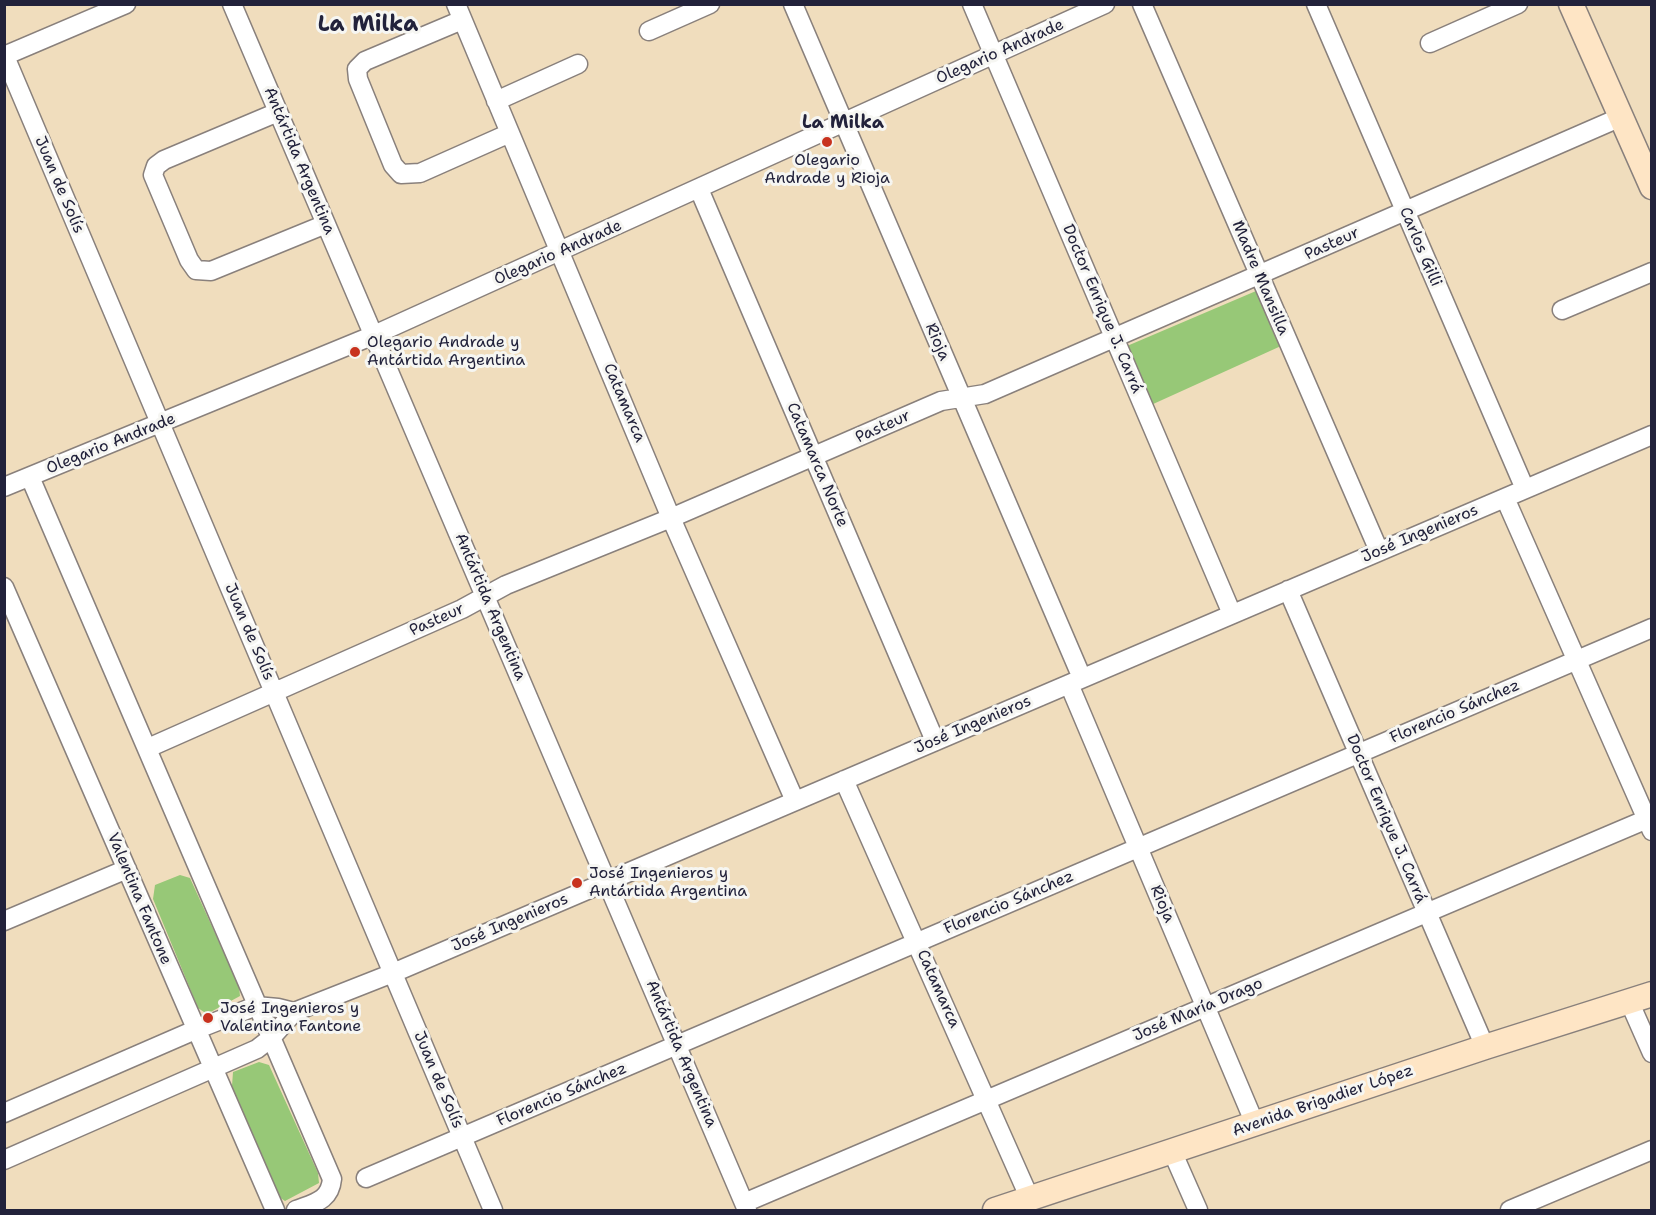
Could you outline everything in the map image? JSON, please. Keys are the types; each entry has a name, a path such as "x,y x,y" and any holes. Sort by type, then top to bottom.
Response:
{"street":[{"path":"5,55 126,4"},
{"name":"Antártida Argentina","path":"232,4 746,1207"},
{"path":"650,31 710,4"},
{"name":"Rioja","path":"793,4 961,398 1075,681 1138,848 1255,1125"},
{"name":"Doctor Enrique J. Carrá","path":"972,4 1232,614"},
{"name":"Olegario Andrade","path":"4,487 374,335 1105,4"},
{"name":"Madre Mansilla","path":"1142,4 1379,551"},
{"name":"Carlos Gilli","path":"1316,4 1525,489"},
{"path":"1430,43 1518,4"},
{"path":"1571,4 1652,187"},
{"path":"459,12 365,61 357,69 358,79 393,165 401,174 420,173 510,133"},
{"name":"Catamarca","path":"459,12 671,518 795,801"},
{"name":"Juan de Solís","path":"5,55 493,1210"},
{"path":"496,101 578,64"},
{"path":"278,112 164,160 156,166 153,175 189,260 196,270 211,271 326,224"},
{"name":"Pasteur","path":"148,748 462,609 506,585 813,458 941,401 985,394 1621,117"},
{"name":"Catamarca Norte","path":"699,189 935,741"},
{"path":"1562,310 1652,272"},
{"name":"José Ingenieros","path":"294,1012 393,973 1652,435"},
{"path":"30,477 332,1179 331,1190 324,1198 296,1210"},
{"path":"1505,498 1650,822"},
{"name":"Valentina Fantone","path":"4,587 274,1210"},
{"name":"Doctor Enrique J. Carrá","path":"1288,590 1485,1047"},
{"name":"Florencio Sánchez","path":"366,1178 1652,628"},
{"name":"Catamarca","path":"844,780 1030,1199"},
{"name":"José María Drago","path":"746,1207 987,1100 1205,1007 1426,913 1650,822"},
{"path":"4,921 127,869"},
{"path":"1640,998 1652,1053"},
{"name":"Avenida Brigadier López","path":"995,1210 1485,1047 1640,998"},
{"path":"4,1113 256,1006 294,1012 271,1038 257,1049 4,1160"},
{"path":"1510,1210 1652,1150"},
{"path":"1172,1151 1198,1210"}],"green space":[{"path":"1256,291 1281,346 1151,405 1127,346"},
{"path":"180,875 190,878 239,986 240,996 207,1014 198,1008 153,899 155,885"},
{"path":"259,1062 269,1065 318,1173 319,1183 285,1201 276,1195 232,1086 233,1072"}],"place":[{"name":"Olegario Andrade y Rioja","path":"827,142"},
{"name":"Olegario Andrade y Antártida Argentina","path":"355,352"},
{"name":"José Ingenieros y Antártida Argentina","path":"577,883"},
{"name":"José Ingenieros y Valentina Fantone","path":"208,1018"}],"district":[{"name":"La Milka","path":"368,25"},
{"name":"La Milka","path":"843,123"}]}
